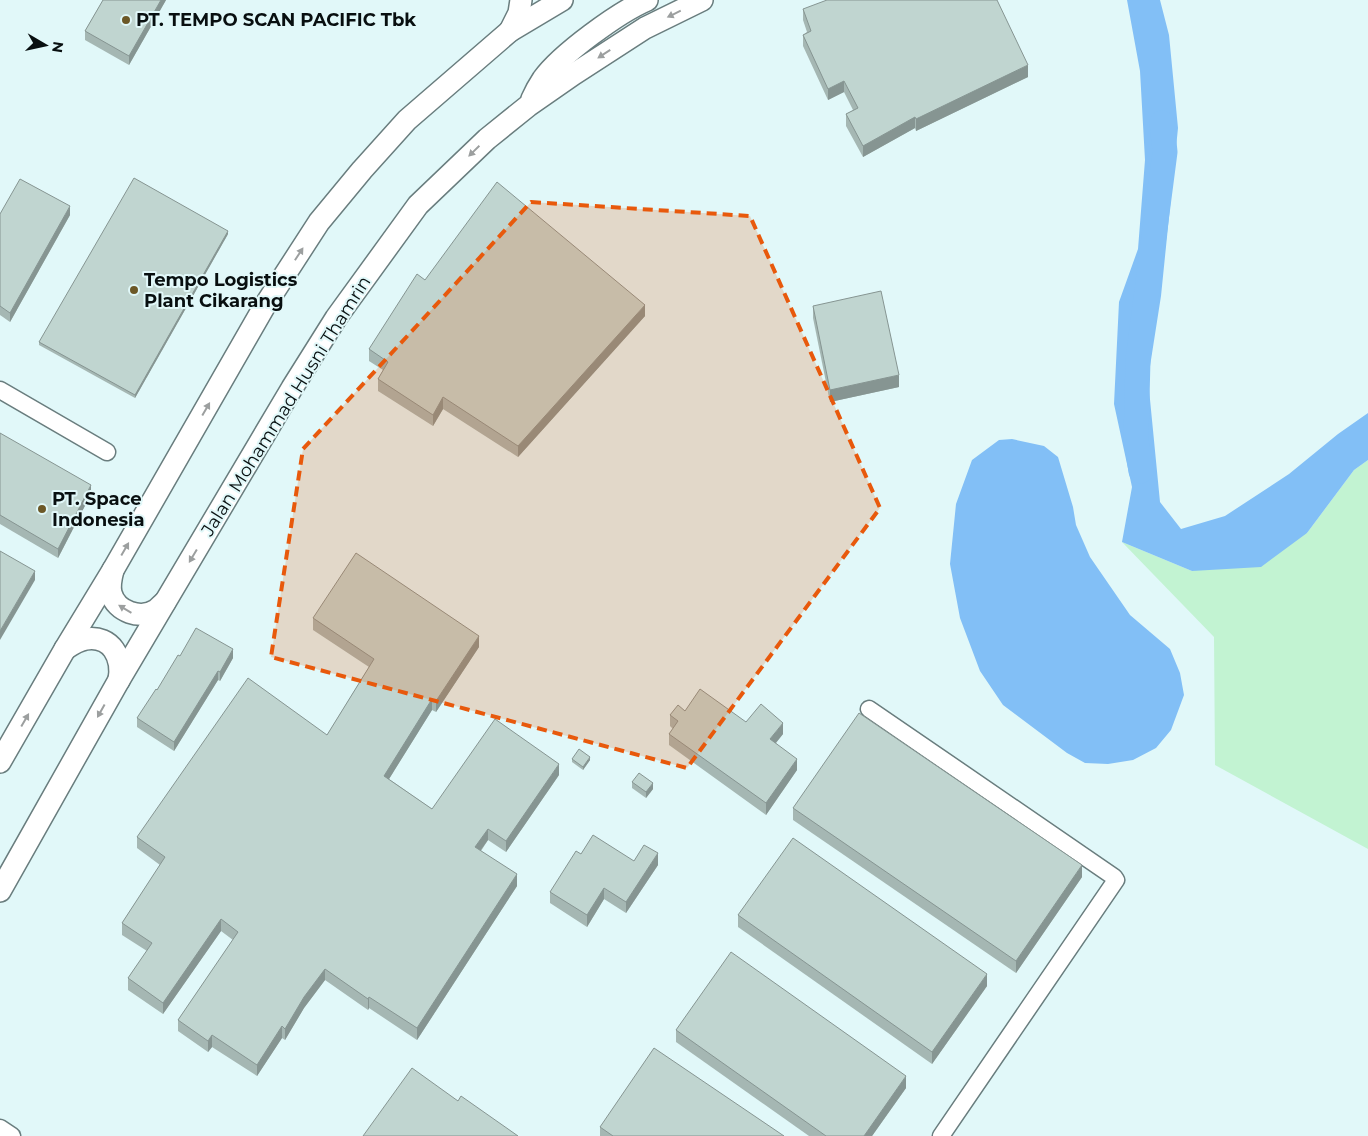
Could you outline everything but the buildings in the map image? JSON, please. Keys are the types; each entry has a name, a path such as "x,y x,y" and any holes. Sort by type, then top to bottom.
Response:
{"street":[{"path":"510,31 519,13 521,0"},
{"path":"0,762 264,307 319,222 407,120 510,31 562,0"},
{"name":"Jalan Mohammad Husni Thamrin","path":"0,891 118,680 311,358 372,266 418,205 487,139 528,106 637,33 702,0"},
{"path":"528,106 543,79 558,63 639,2"},
{"path":"0,390 107,452"},
{"path":"113,570 110,589 119,607 130,613 143,615 156,610 165,601"},
{"path":"65,649 76,642 86,639 96,639 106,643 120,659 121,670 118,680"},
{"path":"869,709 1116,880 940,1136"},
{"path":"0,1128 12,1136"}],"highlighted area":[{"path":"531,202 750,216 880,508 687,768 271,657 303,449"}],"green space":[{"path":"1368,460 1368,849 1215,765 1214,637 1122,542 1192,571 1307,533 1354,470"}],"water":[{"path":"1127,0 1160,0 1169,35 1178,128 1161,296 1148,379 1160,502 1181,529 1225,516 1289,474 1338,434 1368,413 1368,460 1354,470 1307,533 1261,567 1192,571 1122,542 1132,487 1114,404 1119,302 1138,249 1145,160 1140,71"},
{"path":"1012,439 1044,446 1058,457 1073,507 1076,525 1090,557 1130,615 1170,649 1180,673 1184,695 1171,730 1156,748 1133,760 1108,764 1085,763 1067,753 1003,705 980,671 960,618 950,564 956,504 972,460 999,440"}],"waterway":[{"path":"1141,471 1136,439 1138,359 1165,152 1162,123"}],"place":[{"name":"PT. TEMPO SCAN PACIFIC Tbk","path":"126,20"},
{"name":"Tempo Logistics Plant Cikarang","path":"134,290"},
{"name":"PT. Space Indonesia","path":"42,509"}]}
